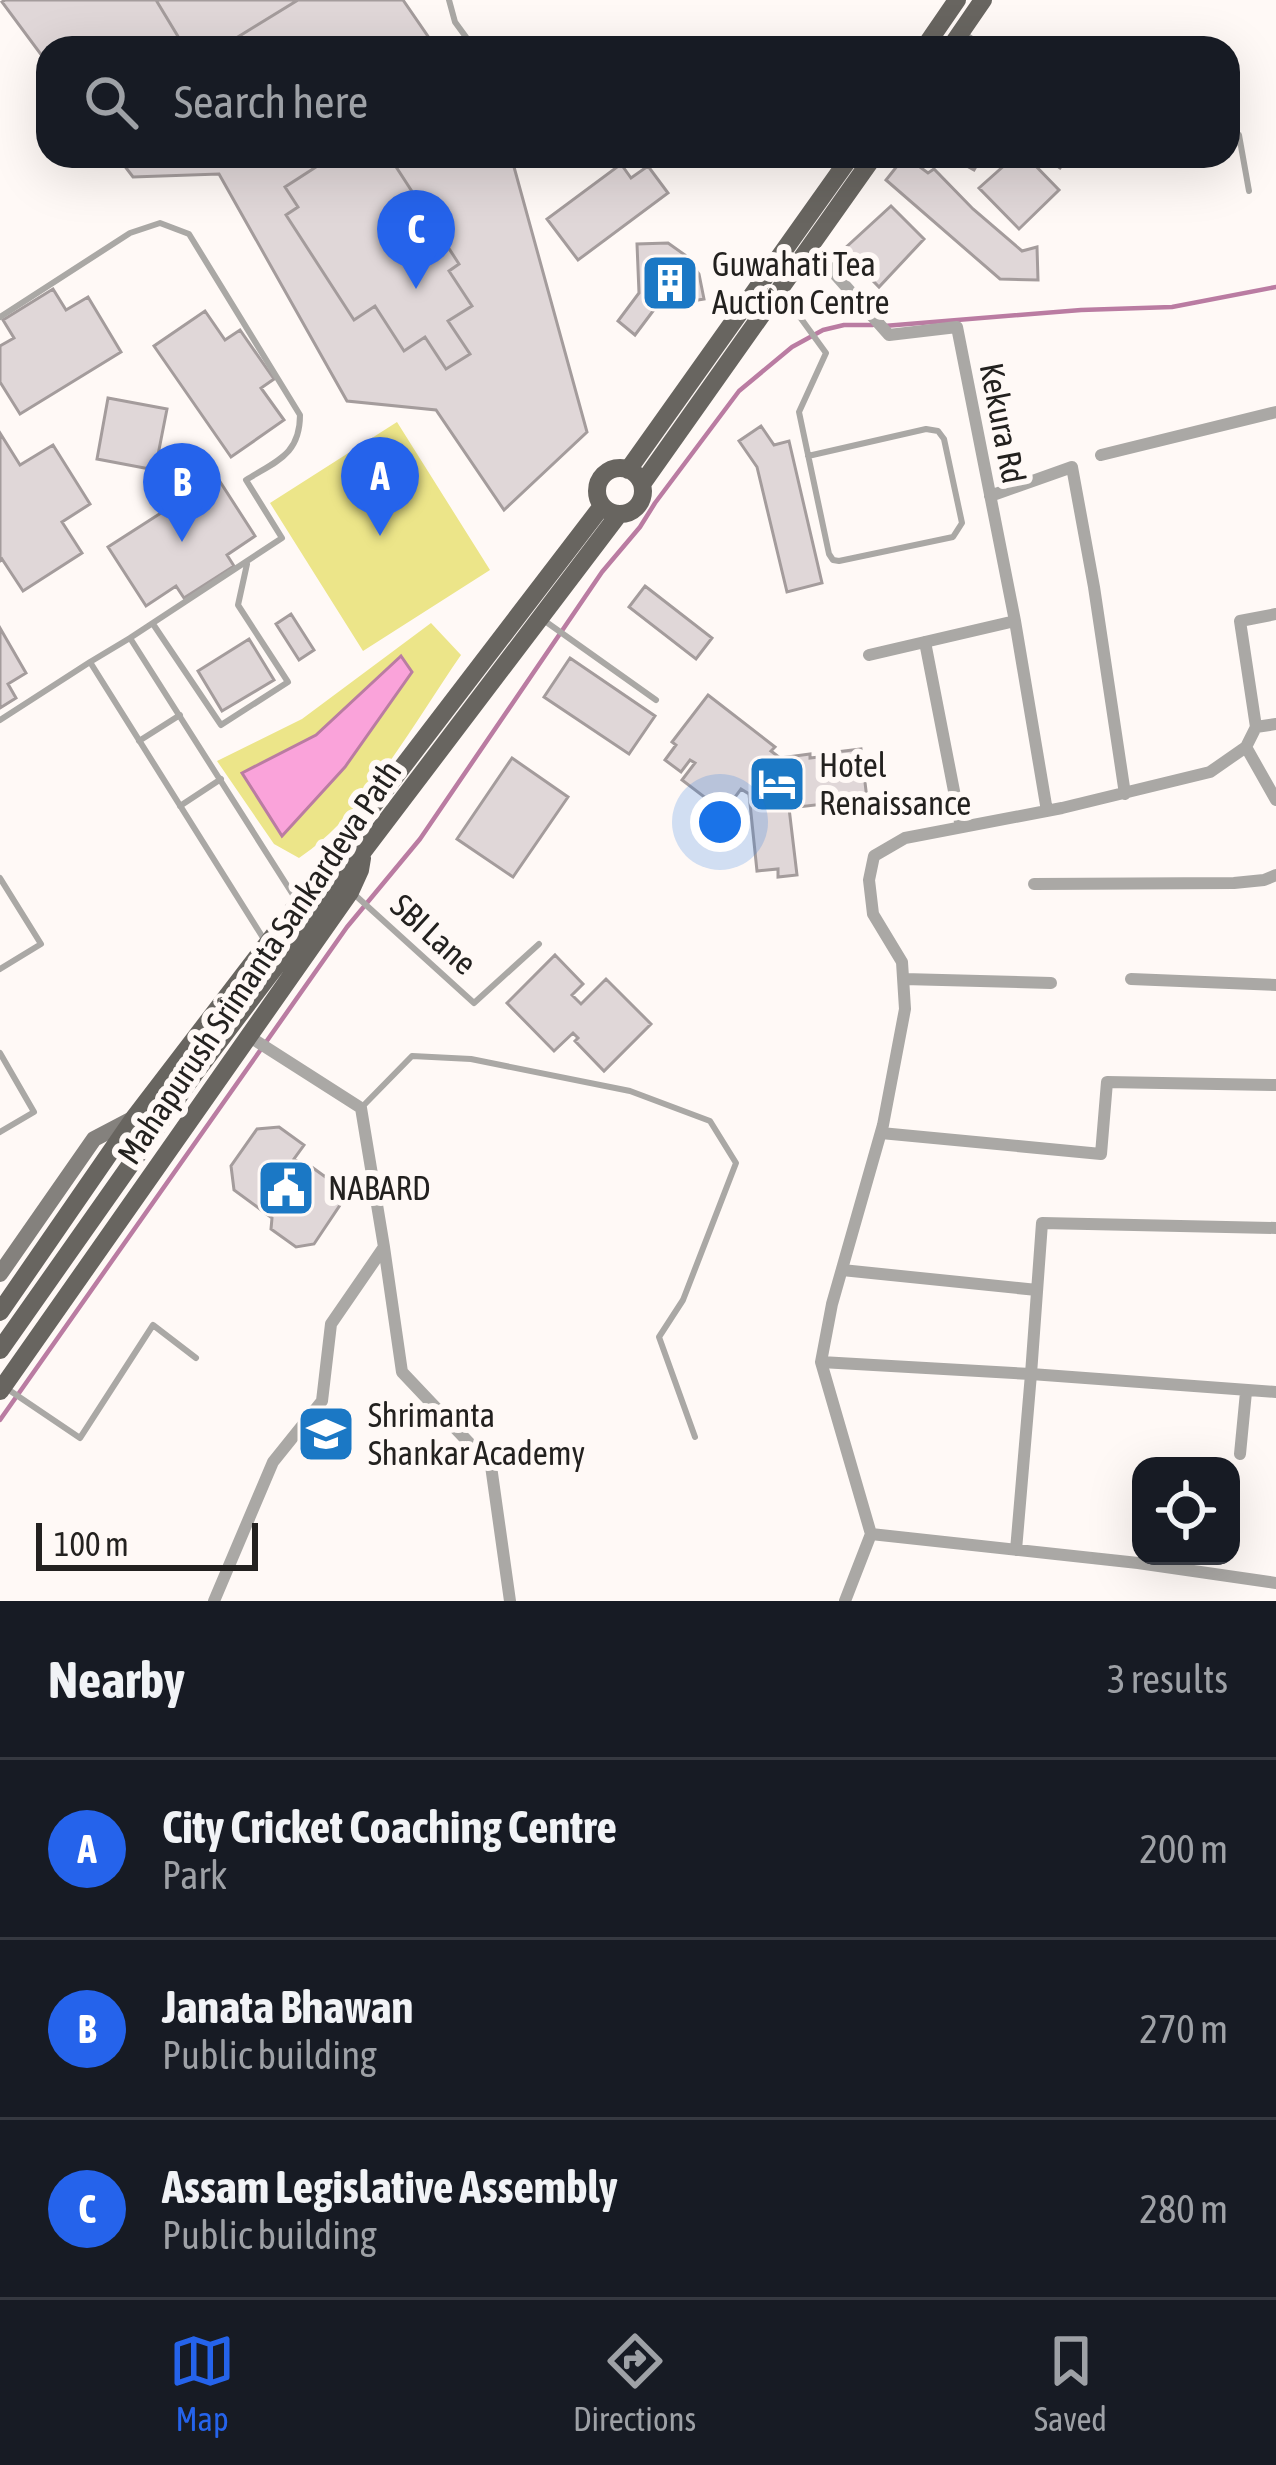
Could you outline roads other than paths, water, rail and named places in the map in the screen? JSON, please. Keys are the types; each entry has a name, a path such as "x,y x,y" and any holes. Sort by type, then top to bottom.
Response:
{"main road":[{"path":"932,36 957,0"},
{"path":"959,36 983,0"},
{"path":"635,477 618,467 604,474 597,488 611,510 634,509 639,503 635,477 843,168"},
{"path":"635,477 865,168"},
{"name":"Mahapurush Srimanta Sankardeva Path","path":"4,1389 356,896 364,847 547,622 611,510"},
{"name":"Mahapurush Srimanta Sankardeva Path","path":"0,1312 134,1118 273,951 298,902 611,510"},
{"path":"0,1350 195,1072 273,951 364,847"},
{"path":"0,1274 94,1139 134,1118"}],"street":[{"name":"Kekura Rd","path":"810,246 889,334 957,327 1016,621 1047,811"},
{"path":"1101,455 1276,412"},
{"path":"990,496 1072,467 1126,794"},
{"path":"845,1601 871,1534 820,1362 881,1133 905,1009 902,962 872,914 869,880 874,856 905,838 1126,794 1210,772 1246,747 1256,728 1240,621 1276,614"},
{"path":"869,655 1016,621"},
{"path":"925,642 961,827"},
{"path":"1256,728 1276,724"},
{"path":"1246,747 1276,800"},
{"path":"1034,884 1234,883 1276,875"},
{"path":"904,979 1051,983"},
{"path":"1131,979 1276,985"},
{"path":"253,1039 361,1108 402,1372 491,1466 510,1601"},
{"path":"881,1133 1101,1154 1108,1082 1276,1085"},
{"path":"1016,1550 1042,1223 1276,1228"},
{"path":"214,1601 274,1462 322,1401 331,1324 384,1246"},
{"path":"842,1270 1037,1290"},
{"path":"820,1362 1276,1392"},
{"path":"1240,1454 1246,1392"},
{"path":"871,1534 1276,1583"}],"lane":[{"path":"449,0 465,36"},
{"path":"1240,141 1249,191"},
{"path":"0,317 130,233 160,223 189,234 299,416 300,432 292,451 246,479 282,538 0,720"},
{"path":"779,289 826,353 799,412 808,456 829,554 832,560 953,538 962,523 944,439 938,431 926,429 808,456"},
{"path":"153,623 221,725 288,682 238,604 248,560"},
{"path":"547,622 656,700"},
{"path":"130,638 298,902"},
{"path":"90,662 273,951"},
{"path":"139,741 180,716"},
{"path":"180,806 221,779"},
{"path":"0,878 41,944 0,969"},
{"name":"SBI Lane","path":"356,896 474,1003 539,944"},
{"path":"0,1053 34,1112 0,1132"},
{"path":"361,1108 412,1057 431,1057 471,1059 630,1091 710,1121 736,1163 683,1300 659,1337 695,1437"},
{"path":"4,1389 80,1438 153,1325 196,1358"}],"waterway":[{"path":"884,326 1172,307 1276,287"},
{"path":"0,1420 347,927 420,839 602,572 739,391 792,347 823,330 873,325"}],"place":[{"name":"Guwahati Tea Auction Centre","path":"670,283"},
{"name":"Assam Legislative Assembly","path":"416,289"},
{"name":"City Cricket Coaching Centre","path":"380,536"},
{"name":"Janata Bhawan","path":"182,542"},
{"name":"Hotel Renaissance","path":"777,784"},
{"name":"NABARD","path":"286,1188"},
{"name":"Shrimanta Shankar Academy","path":"326,1434"}]}
